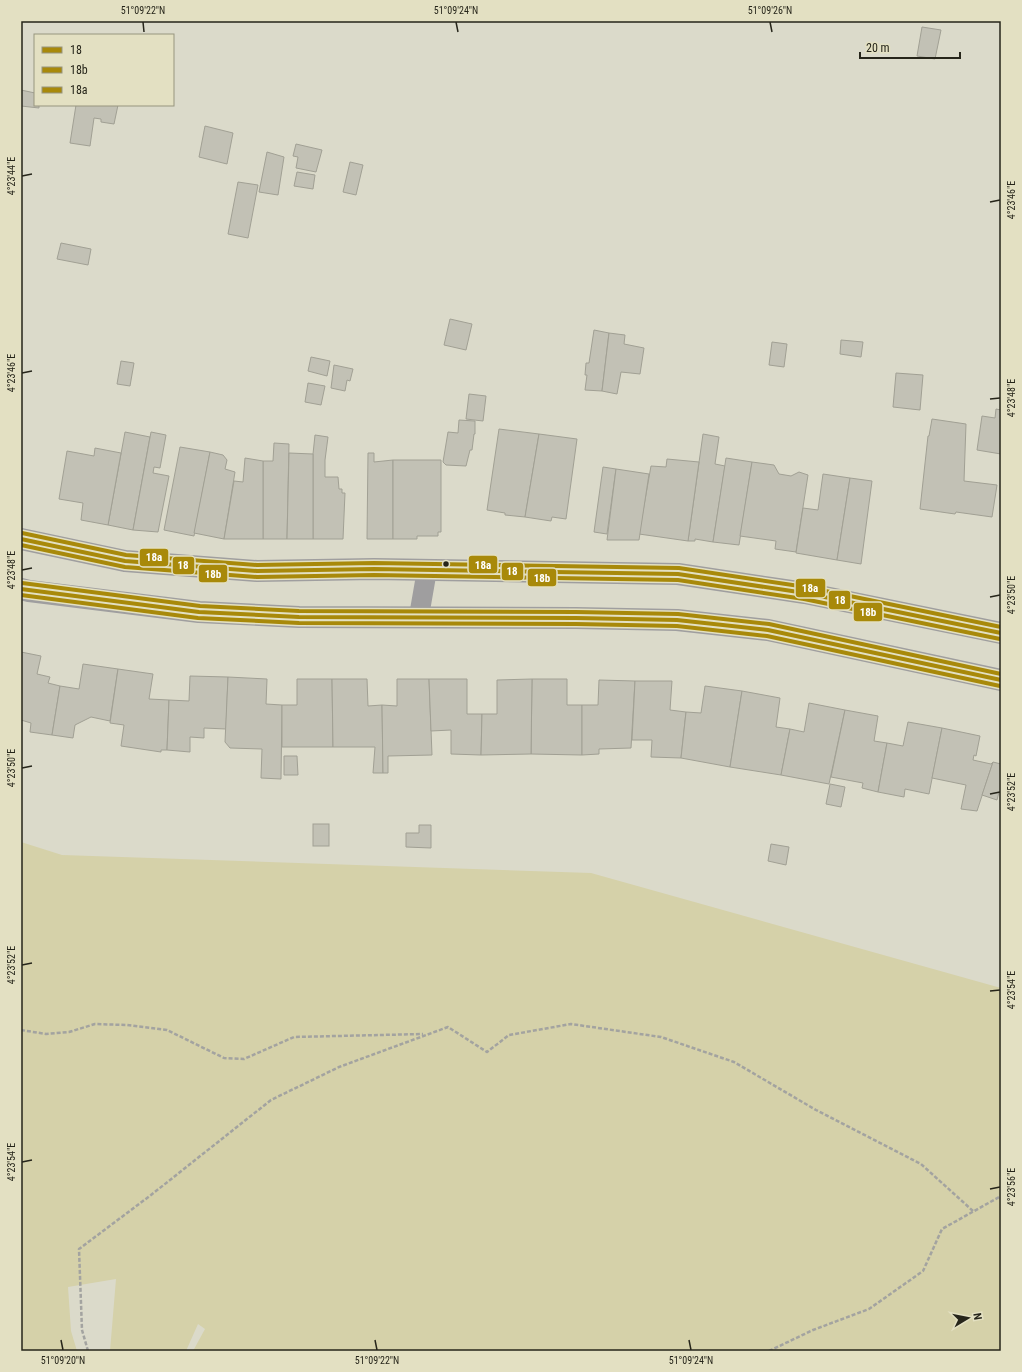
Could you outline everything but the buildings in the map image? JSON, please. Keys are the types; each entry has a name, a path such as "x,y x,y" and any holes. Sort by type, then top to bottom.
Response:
{"street":[{"path":"21,539 125,561 258,571 374,569 678,574 805,594 1001,633"},
{"path":"21,589 198,612 299,617 419,616 677,620 768,630 1001,680"}],"lane":[{"path":"419,616 427,570"}],"path":[{"path":"21,1030 46,1034 69,1032 96,1024 135,1026 167,1030 224,1058 244,1059 294,1037 427,1034"},
{"path":"88,1351 82,1330 79,1249 157,1190 271,1100 339,1067 448,1026 487,1052 509,1035 571,1024 661,1037 734,1062 816,1110 921,1164 973,1211"},
{"path":"769,1351 813,1330 869,1309 922,1271 942,1229 1001,1196"}],"shaded area":[{"path":"21,842 62,855 591,873 1001,988 1001,1351 193,1351 205,1329 198,1324 186,1351 110,1351 116,1279 68,1287 71,1331 77,1351 21,1351"}],"transit line":[{"name":"18a","path":"22,533 126,555 257,565 374,563 679,568 806,587 1001,627"},
{"name":"18","path":"21,539 125,561 257,571 374,569 678,574 805,593 1001,633"},
{"name":"18b","path":"21,545 125,567 257,577 374,575 678,580 804,599 1000,639"},
{"name":"18a","path":"22,583 200,606 299,611 678,614 769,624 1001,674"},
{"name":"18","path":"21,589 199,612 299,617 677,620 768,630 1001,680"},
{"name":"18b","path":"21,595 198,618 299,623 677,626 767,636 1000,686"}]}
